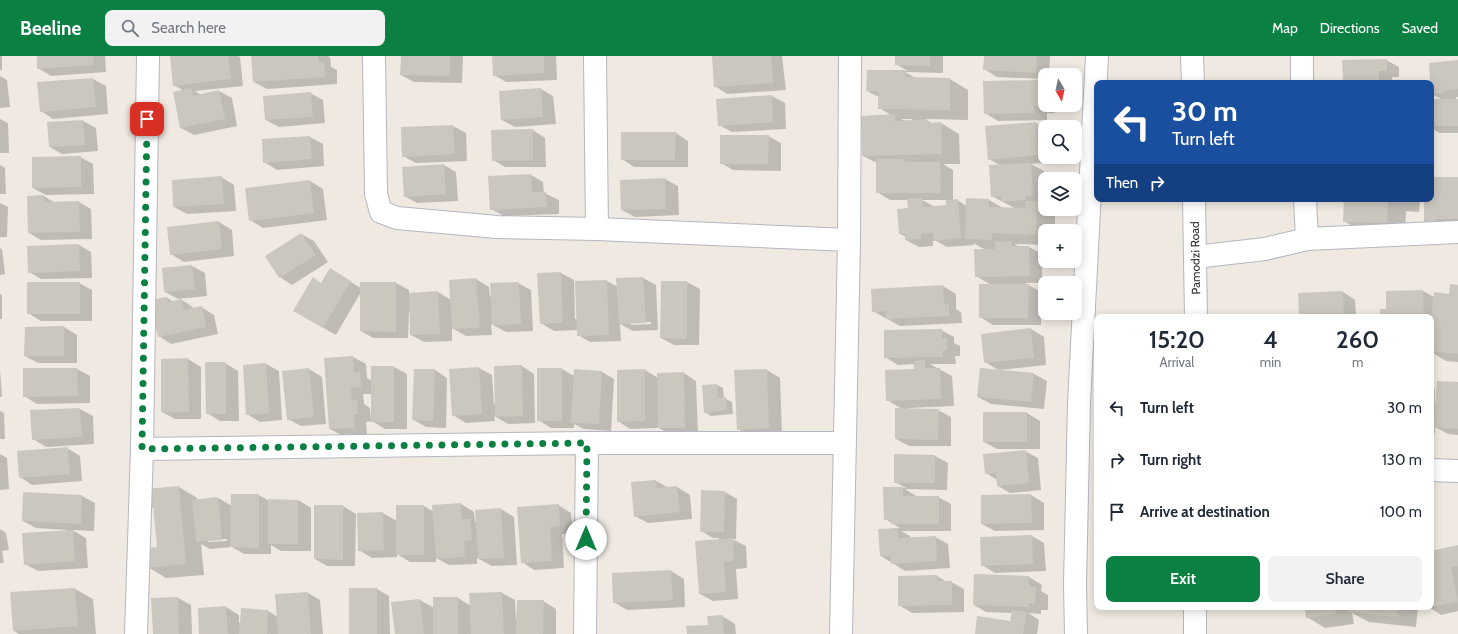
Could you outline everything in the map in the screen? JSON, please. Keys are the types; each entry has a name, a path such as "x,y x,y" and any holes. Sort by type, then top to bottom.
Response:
{"street":[{"path":"136,634 142,449 148,56"},
{"path":"374,56 376,194 381,212 397,218 497,227 597,229 849,240"},
{"path":"595,56 597,229"},
{"path":"841,634 849,240 850,56"},
{"path":"1096,80 1097,56"},
{"path":"1192,56 1193,80"},
{"path":"1302,56 1302,80"},
{"path":"1076,634 1075,585 1079,403 1094,114"},
{"name":"Pamodzi Road","path":"1194,202 1196,314"},
{"path":"1305,202 1307,239"},
{"path":"1195,257 1265,249 1307,239 1458,232"},
{"path":"142,449 587,443 844,444"},
{"path":"585,634 587,443"},
{"path":"1434,470 1458,471"},
{"path":"1195,634 1196,610"}],"building":[{"path":"37,56 93,56 94,65 37,69"},
{"path":"170,56 228,56 231,79 173,86"},
{"path":"251,56 318,56 319,62 324,62 325,77 253,82"},
{"path":"401,56 450,56 450,76 400,75"},
{"path":"492,56 544,56 544,73 493,76"},
{"path":"712,56 771,56 773,83 714,87"},
{"path":"895,56 930,56 930,66 895,65"},
{"path":"984,56 1037,56 1036,73 983,70"},
{"path":"1387,59 1387,71 1379,71 1379,80 1343,80 1342,60"},
{"path":"1458,60 1458,89 1444,90 1444,93 1434,94 1434,80 1430,80 1429,63"},
{"path":"867,70 905,70 905,77 950,78 950,110 878,109 878,91 866,91"},
{"path":"93,78 96,107 40,112 37,82"},
{"path":"1038,80 1038,106 1034,106 1035,113 984,114 983,81"},
{"path":"191,88 193,96 219,90 225,119 180,128 173,92"},
{"path":"541,88 543,117 501,120 499,91"},
{"path":"311,92 313,117 265,120 263,96"},
{"path":"772,95 773,122 718,126 716,99"},
{"path":"1434,99 1458,99 1458,126 1434,126"},
{"path":"895,114 895,121 927,119 928,123 941,122 942,154 862,156 861,116"},
{"path":"83,120 85,145 49,147 47,122"},
{"path":"1036,122 1038,155 988,160 985,126"},
{"path":"453,125 455,154 402,157 401,127"},
{"path":"533,129 533,160 492,161 491,130"},
{"path":"621,132 676,132 675,160 621,160"},
{"path":"720,135 769,135 768,164 720,164"},
{"path":"310,136 312,159 263,163 262,139"},
{"path":"81,156 81,187 32,188 32,157"},
{"path":"876,159 905,159 905,162 940,162 941,193 876,193"},
{"path":"1031,163 1033,195 1026,196 1026,200 1001,202 1001,196 991,197 989,165"},
{"path":"444,164 446,194 404,197 402,167"},
{"path":"531,174 532,192 546,192 547,207 490,210 488,176"},
{"path":"222,176 224,204 173,207 172,180"},
{"path":"1434,177 1458,177 1458,219 1436,219 1436,222 1424,222 1424,202 1434,202"},
{"path":"665,178 666,209 621,210 620,180"},
{"path":"310,180 314,213 249,221 245,188"},
{"path":"44,195 44,202 79,201 80,232 28,233 27,196"},
{"path":"922,198 923,207 946,205 946,200 958,199 961,238 934,241 933,233 921,234 921,239 905,240 905,234 899,234 897,209 908,208 907,199"},
{"path":"966,198 989,199 989,207 1025,208 1026,201 1037,201 1036,235 992,233 992,240 965,239"},
{"path":"1344,202 1388,202 1387,223 1343,222"},
{"path":"219,221 222,249 170,255 167,227"},
{"path":"301,233 316,255 279,278 265,256"},
{"path":"1012,241 1012,246 1029,246 1030,276 975,277 974,249 995,249 995,242"},
{"path":"79,244 80,271 28,273 27,246"},
{"path":"192,265 195,289 164,292 162,268"},
{"path":"330,268 351,281 323,328 293,311 313,277 321,283"},
{"path":"561,272 563,323 540,324 537,273"},
{"path":"643,277 646,323 619,324 616,278"},
{"path":"476,278 480,328 452,329 449,280"},
{"path":"607,280 609,335 577,336 575,281"},
{"path":"661,281 687,281 687,339 660,338"},
{"path":"27,282 80,282 80,314 27,314"},
{"path":"360,282 396,282 396,332 360,331"},
{"path":"519,282 521,324 492,325 490,283"},
{"path":"979,284 1029,284 1028,318 979,318"},
{"path":"1450,284 1458,285 1458,354 1434,351 1434,314 1431,314 1434,292 1449,294"},
{"path":"943,285 944,304 949,304 949,316 886,319 886,311 872,312 871,289"},
{"path":"1423,290 1424,314 1380,314 1380,309 1386,309 1386,291"},
{"path":"438,291 440,334 410,335 409,293"},
{"path":"1343,291 1344,314 1299,314 1298,293"},
{"path":"167,297 168,302 182,299 184,310 202,306 206,327 158,337 150,300"},
{"path":"64,326 64,356 24,356 25,327"},
{"path":"1031,328 1034,358 984,363 981,334"},
{"path":"942,329 942,338 947,338 947,350 943,350 943,357 884,358 884,330"},
{"path":"353,356 354,373 360,372 361,387 351,388 352,400 357,399 358,414 354,415 355,428 329,429 324,358"},
{"path":"188,358 189,412 161,412 161,359"},
{"path":"925,360 925,368 940,368 941,399 886,401 885,370 914,369 913,361"},
{"path":"205,362 226,362 226,414 206,414"},
{"path":"266,363 269,413 246,415 243,365"},
{"path":"522,365 523,416 495,417 494,366"},
{"path":"371,366 394,366 394,422 371,422"},
{"path":"479,367 482,414 452,416 449,369"},
{"path":"23,368 77,368 78,396 23,397"},
{"path":"309,368 314,417 287,420 282,371"},
{"path":"537,368 562,368 562,421 537,421"},
{"path":"980,368 1034,373 1031,402 977,397"},
{"path":"414,369 435,369 433,421 412,420"},
{"path":"574,369 602,371 599,424 571,423"},
{"path":"645,369 645,421 617,422 617,370"},
{"path":"767,369 769,428 737,430 734,370"},
{"path":"684,372 685,428 658,428 657,373"},
{"path":"1437,381 1458,382 1458,429 1434,427"},
{"path":"717,384 718,398 726,397 727,410 704,413 702,385"},
{"path":"80,408 82,437 32,440 30,410"},
{"path":"895,408 939,409 938,440 895,439"},
{"path":"983,412 1027,412 1027,442 983,442"},
{"path":"68,447 70,474 19,478 17,451"},
{"path":"1026,450 1029,483 997,486 996,473 985,474 983,454"},
{"path":"894,454 935,455 935,483 894,483"},
{"path":"656,480 657,488 677,486 680,512 634,517 631,482"},
{"path":"179,486 186,564 147,568 145,548 157,547 153,505 146,505 145,489"},
{"path":"883,487 903,487 903,496 939,496 939,524 891,524 891,520 884,520"},
{"path":"701,490 725,491 724,532 700,532"},
{"path":"23,492 82,495 81,524 22,521"},
{"path":"231,494 259,494 259,548 230,547"},
{"path":"1031,494 1032,523 981,524 981,495"},
{"path":"218,497 222,540 196,542 192,500"},
{"path":"268,499 298,500 298,544 268,544"},
{"path":"461,503 462,519 470,519 472,540 464,541 465,557 436,559 432,505"},
{"path":"559,504 560,526 550,527 552,561 521,563 517,507"},
{"path":"314,505 343,505 343,560 314,559"},
{"path":"396,505 424,505 424,555 396,555"},
{"path":"501,508 504,558 478,559 475,510"},
{"path":"383,512 384,550 358,551 357,513"},
{"path":"897,528 898,538 936,536 937,561 891,564 891,556 880,556 878,529"},
{"path":"73,530 75,561 24,565 22,533"},
{"path":"1032,535 1033,564 981,566 980,537"},
{"path":"733,538 734,561 724,562 726,592 699,594 695,541"},
{"path":"1458,545 1458,566 1451,567 1458,602 1434,606 1434,550"},
{"path":"671,570 673,600 613,603 612,573"},
{"path":"974,574 1029,576 1029,587 1036,587 1035,604 1029,603 1029,607 973,605"},
{"path":"937,575 937,581 952,581 952,605 898,606 898,576"},
{"path":"75,588 78,626 13,631 10,592"},
{"path":"349,588 377,588 377,634 349,634"},
{"path":"308,592 311,634 278,634 275,594"},
{"path":"502,592 504,634 471,634 469,593"},
{"path":"178,597 179,634 153,634 151,598"},
{"path":"433,597 458,597 458,634 433,634"},
{"path":"420,599 424,634 395,634 391,602"},
{"path":"517,600 544,600 543,634 516,634"},
{"path":"226,606 228,634 199,634 198,608"},
{"path":"241,608 268,610 267,634 239,634"},
{"path":"1012,610 1027,612 1023,634 975,634 977,616 1010,621"},
{"path":"1305,610 1335,610 1336,614 1306,618"},
{"path":"1349,610 1398,610 1397,617 1349,612"},
{"path":"723,615 724,634 687,634 686,626 708,625 707,616"}],"route":[{"path":"147,119 142,449 587,443 586,539"}]}
